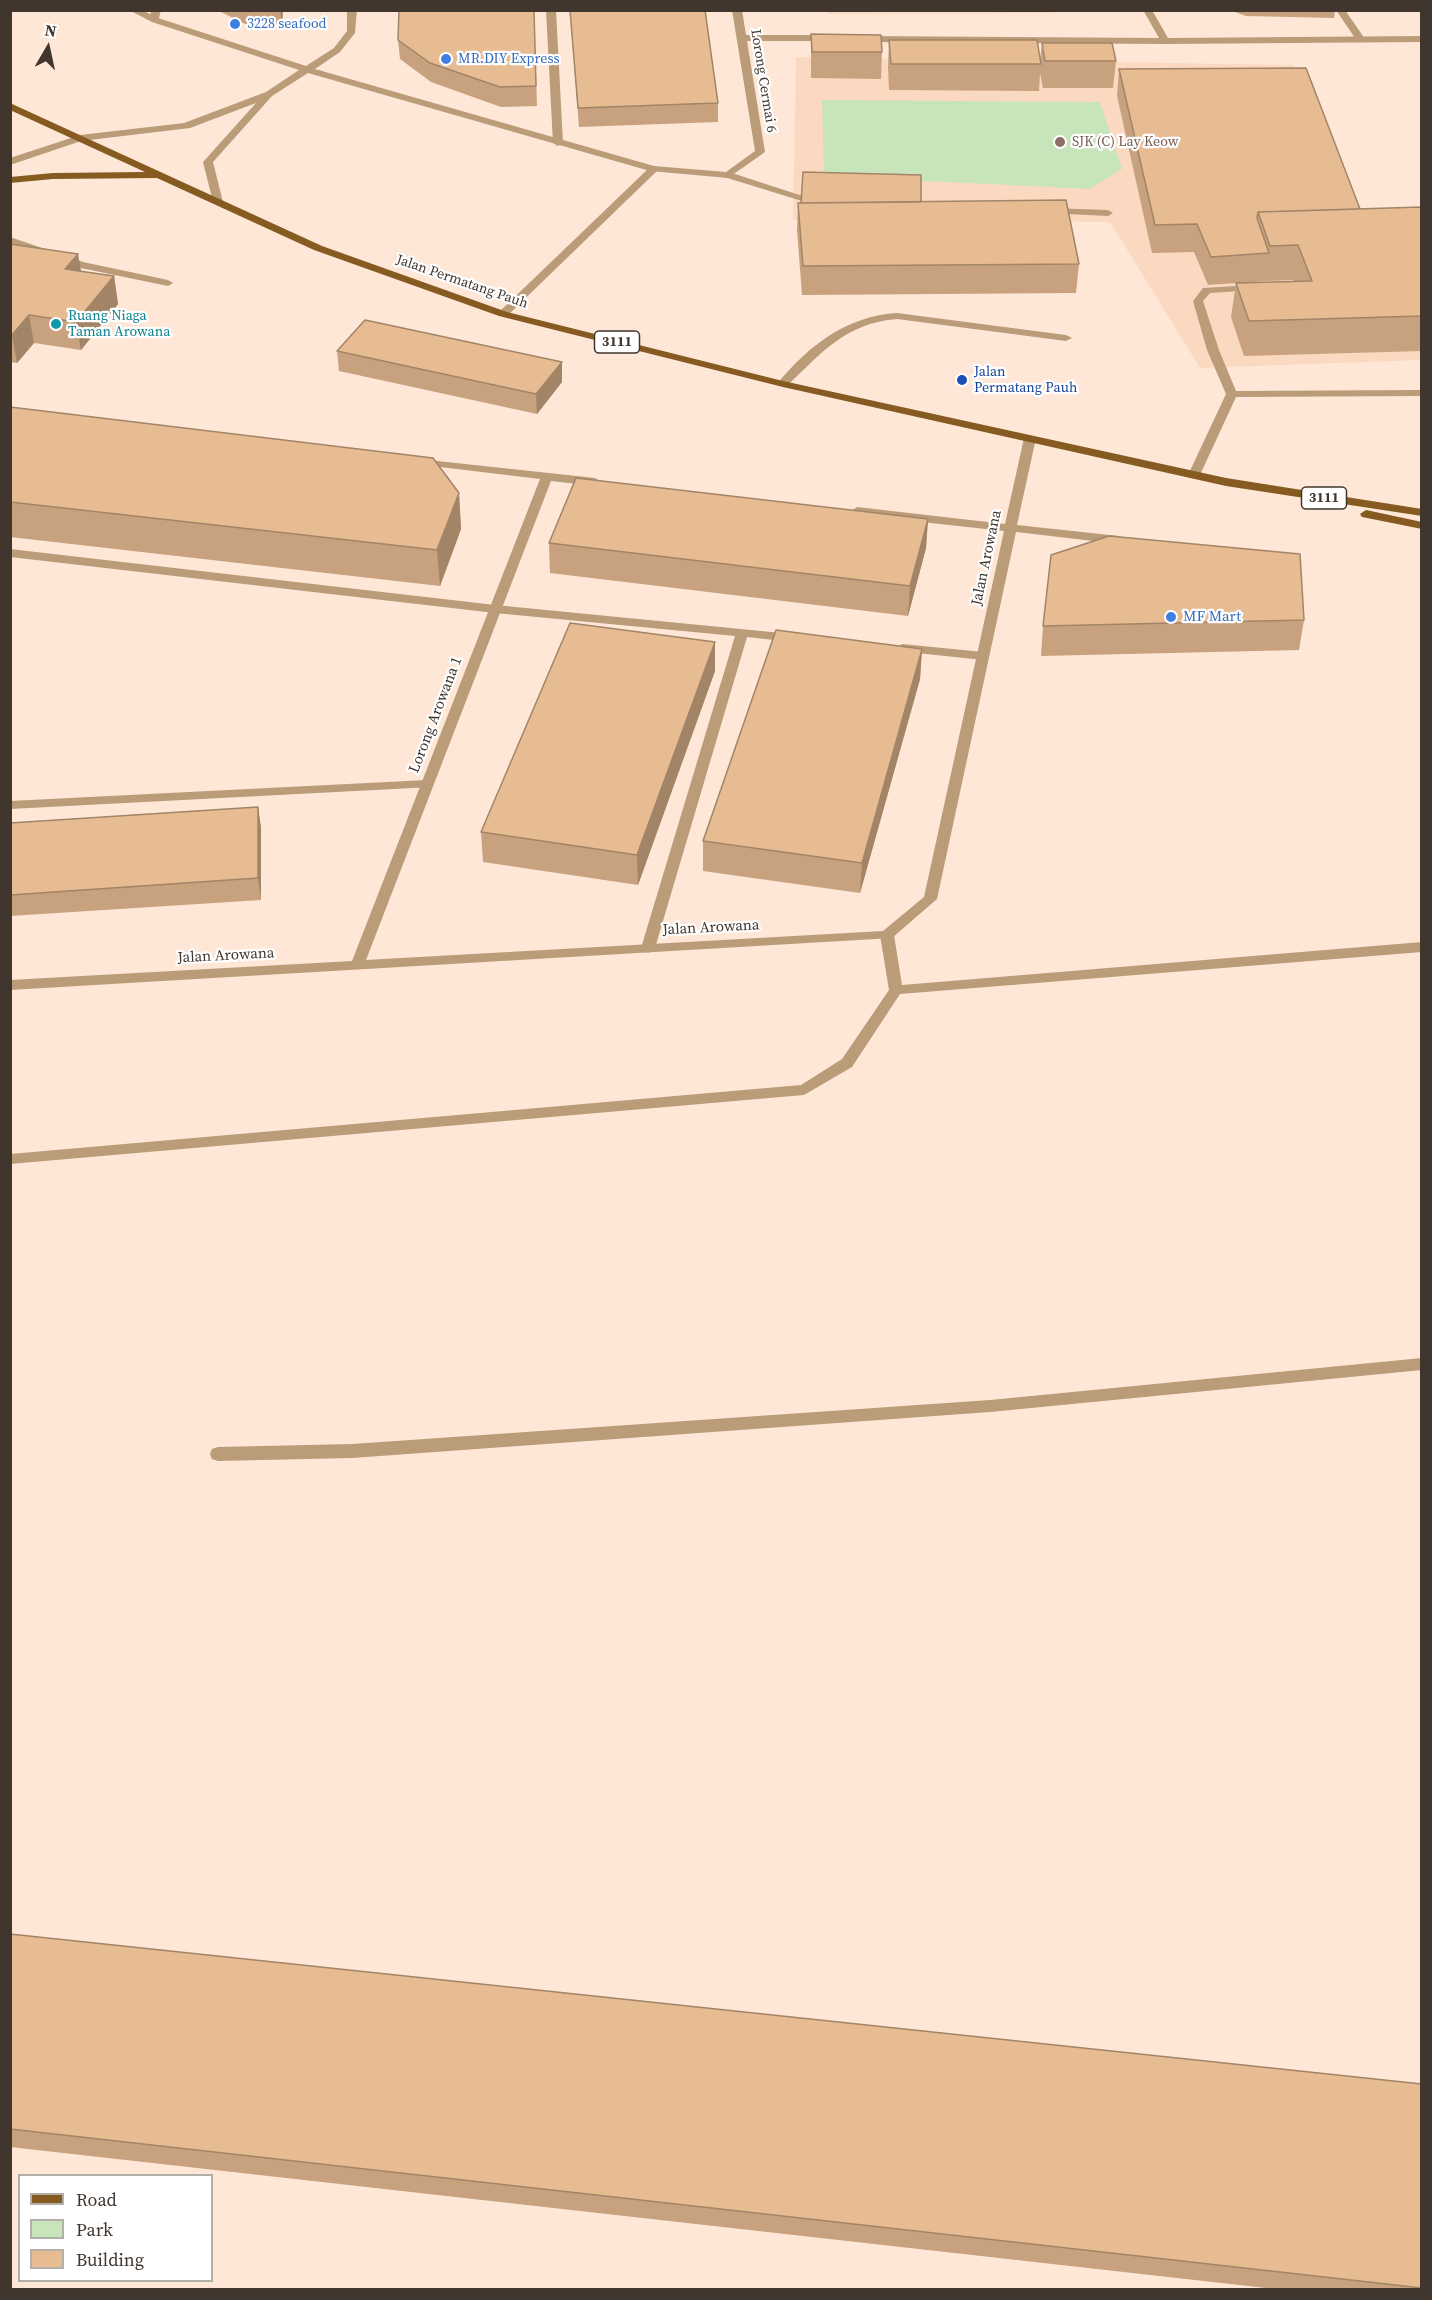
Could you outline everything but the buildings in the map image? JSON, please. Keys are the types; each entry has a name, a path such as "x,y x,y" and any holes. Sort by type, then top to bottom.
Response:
{"main road":[{"name":"Jalan Permatang Pauh","path":"10,106 318,248 503,314 783,384 1226,482 1422,513"},
{"path":"10,180 53,176 162,175"},
{"path":"1226,482 1422,526"}],"street":[{"path":"133,10 155,15 309,70 558,143 654,169 728,175 829,204"},
{"path":"10,162 80,138 186,126 269,94 337,50 352,31 352,10"},
{"path":"550,10 558,143"},
{"name":"Lorong Cermai 6","path":"728,175 760,152 737,10"},
{"path":"1147,10 1165,41"},
{"path":"1340,10 1360,39"},
{"path":"743,38 837,38"},
{"path":"848,39 1165,41 1422,39"},
{"path":"218,202 208,162 269,94"},
{"path":"503,314 654,169"},
{"path":"1038,211 1108,213"},
{"path":"10,240 80,265 168,283"},
{"path":"1194,475 1232,394 1213,350 1198,301 1207,290 1270,288"},
{"path":"783,384 830,340 859,321 875,315 1066,338"},
{"path":"1232,394 1419,393"},
{"name":"Jalan Arowana","path":"10,985 886,934 930,899 1030,438"},
{"path":"404,460 606,483"},
{"name":"Lorong Arowana 1","path":"357,965 547,476"},
{"path":"844,509 1130,541"},
{"path":"10,553 495,609 811,639"},
{"path":"648,948 742,633"},
{"path":"891,647 983,656"},
{"path":"10,805 427,784"},
{"path":"10,1159 804,1090 847,1063 896,990 886,934"},
{"path":"896,990 1422,947"},
{"path":"218,1454 352,1451 990,1406 1422,1364"}],"shaded area":[{"path":"1055,10 1053,13 831,14 821,11"},
{"name":"SJK (C) Lay Keow","path":"796,57 1293,65 1366,238 1421,235 1421,360 1200,368 1110,222 793,220"}],"green space":[{"path":"822,100 1100,102 1122,169 1089,189 824,176"}],"place":[{"name":"3228 seafood","path":"235,24"},
{"name":"MR.DIY Express","path":"446,59"},
{"name":"SJK (C) Lay Keow","path":"1060,142"},
{"name":"Ruang Niaga Taman Arowana","path":"56,324"},
{"name":"Jalan Permatang Pauh","path":"962,380"},
{"name":"MF Mart","path":"1171,617"}]}
